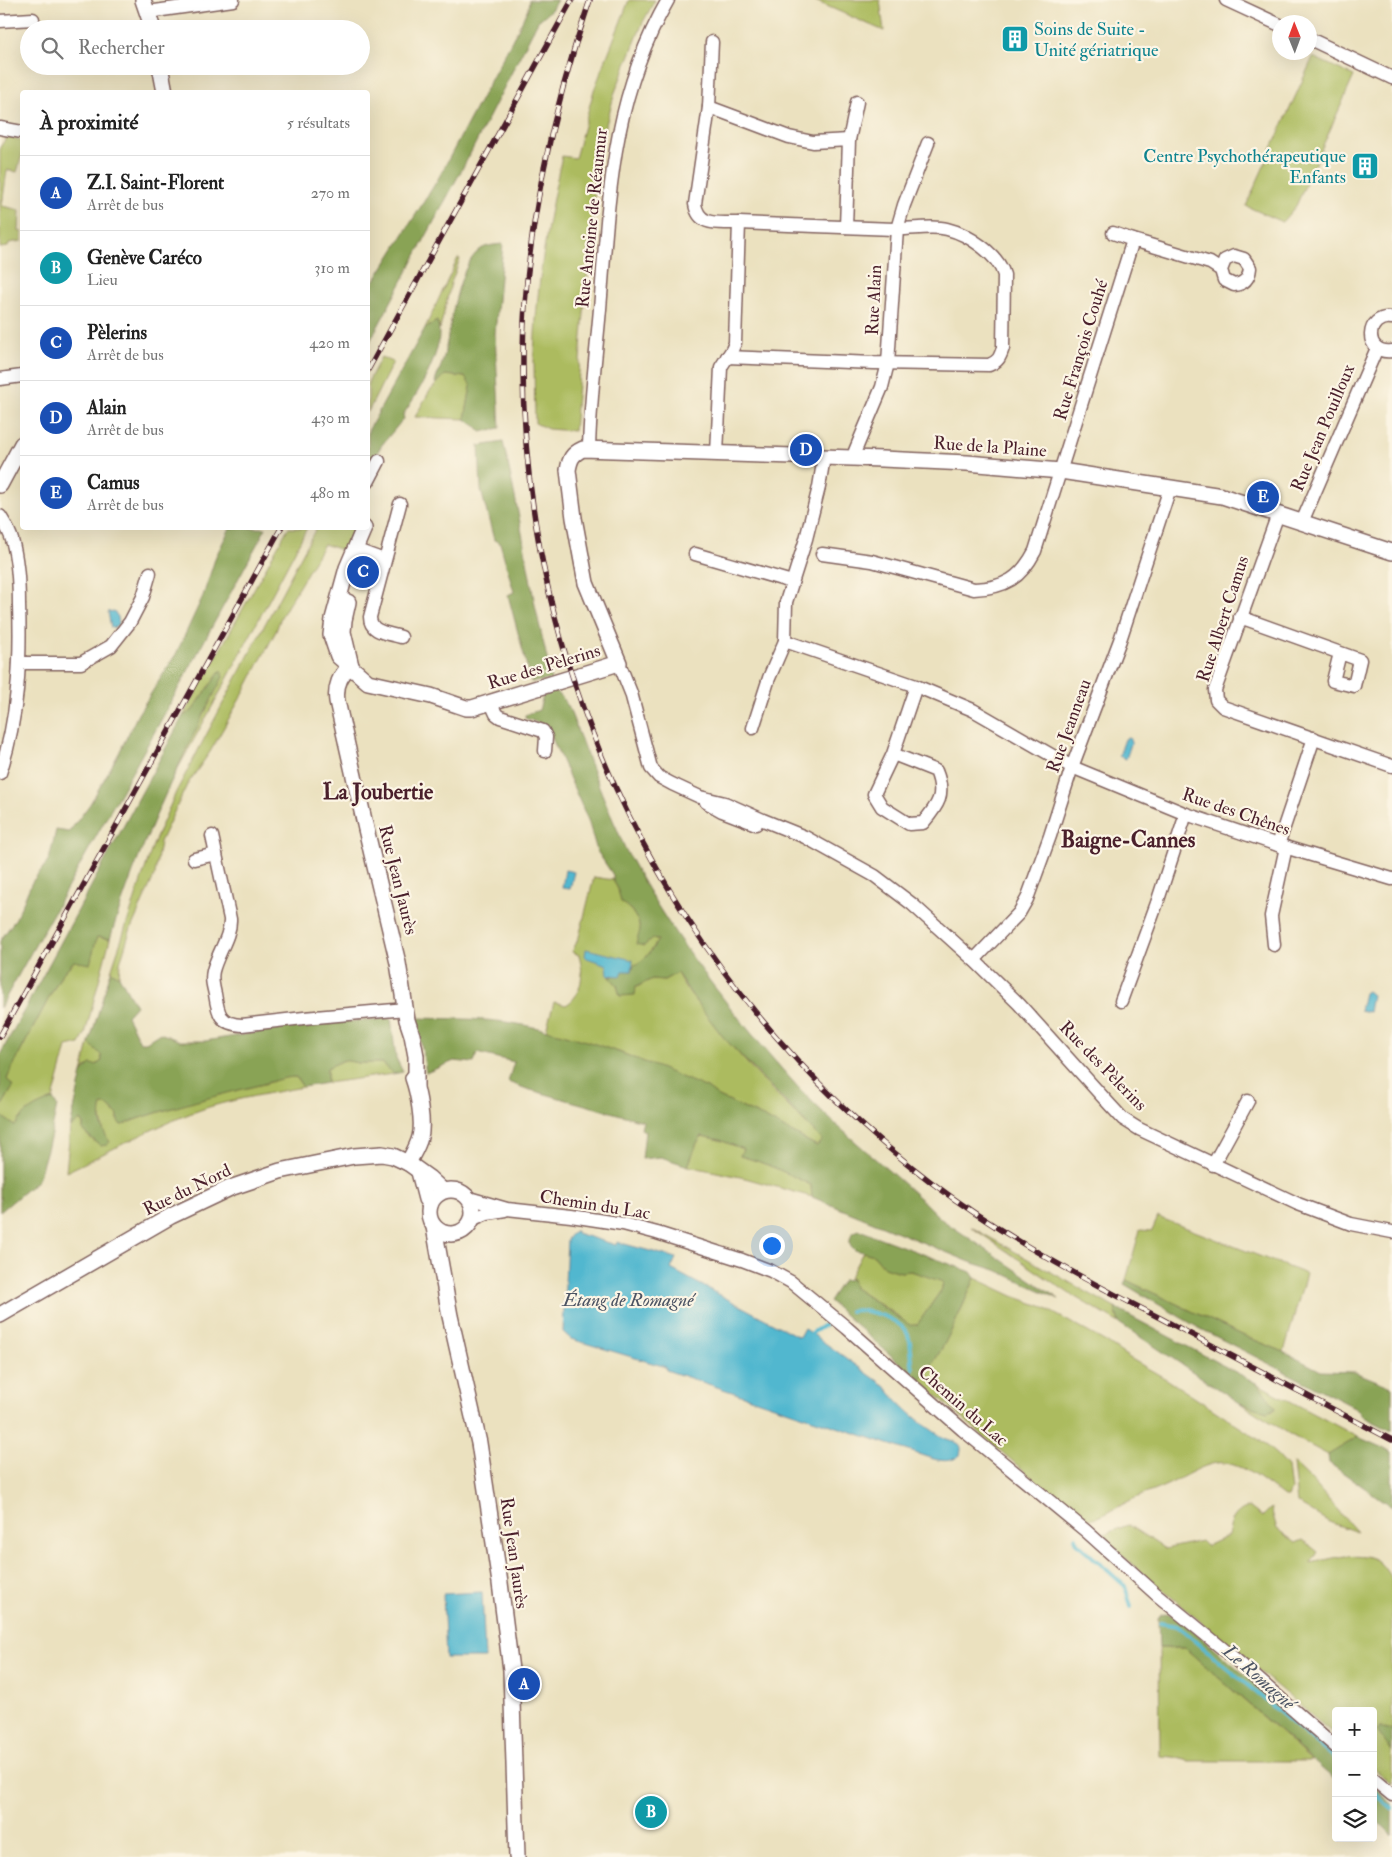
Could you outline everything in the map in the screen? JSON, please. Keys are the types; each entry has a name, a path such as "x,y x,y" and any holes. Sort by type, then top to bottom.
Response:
{"street":[{"path":"150,20 146,6 233,0"},
{"name":"Rue Antoine de Réaumur","path":"583,451 608,207 621,118 640,58 668,0"},
{"path":"1226,0 1272,21"},
{"path":"0,21 33,19"},
{"path":"712,42 709,107 695,204 697,213 702,219 708,222 897,229 945,228 969,238 997,259 1004,275 1003,348 1000,358 995,363 989,365 727,357"},
{"path":"1317,42 1392,78"},
{"path":"162,75 165,90"},
{"path":"846,227 849,140 857,102"},
{"path":"709,107 789,137 813,142 849,140"},
{"name":"Rue Alain","path":"854,458 855,451 882,387 888,363 897,229 904,204 928,144"},
{"path":"716,454 721,367 735,343 738,223"},
{"path":"1113,233 1210,263 1221,270"},
{"name":"Rue François Couhé","path":"822,554 872,561 974,589 1004,584 1015,578 1028,565 1035,551 1061,471 1133,240"},
{"path":"1392,318 1381,319 1373,326 1371,338 1377,348 1386,352 1392,351"},
{"name":"Rue Jean Pouilloux","path":"1302,522 1377,348"},
{"path":"0,379 20,376"},
{"path":"0,485 20,448"},
{"path":"583,451 570,459 568,470 581,563 586,583 620,663"},
{"name":"Rue de la Plaine","path":"583,451 854,458 967,463 1061,471 1222,496 1392,552"},
{"path":"754,728 769,678 785,641 786,602 808,530 819,487 824,457"},
{"path":"370,478 379,461"},
{"name":"Rue Jeanneau","path":"974,960 1019,913 1027,899 1072,767 1120,640 1170,488"},
{"path":"400,504 384,560 370,621 376,630 401,637"},
{"name":"Rue Albert Camus","path":"1278,514 1215,690 1216,700 1223,707 1392,766"},
{"path":"0,516 12,540 19,584 19,663 14,722 0,773"},
{"path":"351,666 342,661 338,656 331,630 347,568 371,532 370,527"},
{"path":"359,551 364,530"},
{"path":"359,551 384,560"},
{"path":"695,554 792,582"},
{"path":"19,663 71,665 81,663 111,646 130,622 143,597 150,573"},
{"path":"1240,617 1340,653"},
{"name":"Rue des Chênes","path":"785,641 916,686 973,710 1072,767 1186,814 1282,846 1392,879"},
{"name":"Rue des Pèlerins","path":"351,666 365,680 373,683 431,696 466,708 491,704 620,663 631,693 651,768 663,780 700,797 725,803 805,837 875,876 912,904 974,960 1019,1004 1123,1118 1146,1133 1298,1204 1351,1224 1392,1232"},
{"name":"Rue Jean Jaurès","path":"351,666 344,671 340,679 337,687 337,701 398,963 406,1015 405,1053 416,1086 421,1128 413,1167"},
{"path":"893,754 936,771 942,784 937,806 923,824 909,824 882,807 874,794 893,754 916,686"},
{"path":"491,704 496,714 500,717 543,731 546,737 545,751"},
{"path":"1274,945 1271,916 1282,846 1314,738"},
{"path":"1121,1001 1186,814"},
{"path":"212,836 230,923 214,968 212,980 217,1009 220,1016 226,1022 233,1025 242,1025 304,1018 406,1015"},
{"path":"194,859 216,854"},
{"path":"1213,1165 1248,1101"},
{"name":"Rue du Nord","path":"0,1315 171,1216 230,1188 298,1166 364,1154 374,1153 393,1156 413,1167"},
{"path":"413,1167 443,1191"},
{"path":"413,1167 430,1205"},
{"path":"448,1190 460,1191 469,1198 473,1204 473,1219 464,1231 452,1235 444,1233 434,1226 429,1216 430,1205 437,1195 448,1190"},
{"name":"Chemin du Lac","path":"469,1198 507,1209 623,1224 742,1260 791,1282 841,1323 963,1430 1086,1531 1156,1594 1228,1653 1332,1744"},
{"name":"Chemin du Lac","path":"473,1219 487,1213 507,1209"},
{"name":"Rue Jean Jaurès","path":"434,1226 455,1343 479,1444 501,1592 511,1670 517,1857"},
{"path":"440,1260 452,1235"},
{"path":"1377,1783 1392,1796"}],"green space":[{"path":"529,0 557,0 551,10 538,21 468,158 370,341 370,288 438,179 528,8"},
{"path":"629,0 655,0 643,22 615,92 602,139 595,184 574,431 548,429 535,423 534,362 539,284 551,206 562,156 575,158 594,90"},
{"path":"813,0 880,0 884,31"},
{"path":"1317,59 1354,76 1296,206 1282,222 1246,206 1312,60"},
{"path":"7,137 20,140 20,162 17,172 7,170 2,206 20,210 20,241 9,243 8,247 0,248 0,147"},
{"path":"503,244 495,334 500,428 481,432 476,426 465,419 471,386 465,377 445,375 436,384 435,382 443,360 455,300 465,270 472,258 481,249"},
{"path":"458,258 460,259 451,283 440,329 437,321 425,328"},
{"path":"437,321 439,332 435,356 416,395 403,415 404,418 381,446 370,465 370,427 425,328"},
{"path":"381,357 393,362 370,408 370,378"},
{"path":"445,375 465,377 471,386 465,419 415,417 429,392"},
{"path":"503,442 551,680 531,682 508,595 514,592 500,543 494,540 481,490 479,446"},
{"path":"229,530 265,530 0,1008 0,941 16,918 32,882 49,860 56,830 69,832 90,804 119,753 138,714 176,654 203,596 216,556"},
{"path":"287,530 306,530 170,783 221,671 192,711 183,716"},
{"path":"315,530 353,530 344,551 324,544 281,617 276,631 245,690 210,752 187,785 160,842 155,874 130,931 120,963 119,976 111,971 153,845 176,792"},
{"path":"221,670 223,677 175,773 146,838 110,939 97,937 90,964 74,961 61,975 7,1079 13,1087 0,1109 0,1055 183,716 192,711"},
{"path":"555,691 569,708 623,844 647,888 686,948 751,1033 814,1104 941,1219 1059,1299 996,1270 970,1262 812,1197 811,1185 767,1165 740,1156 743,1149 720,1140 702,1136 697,1143 688,1166 661,1157 642,1159 645,1131 641,1129 643,1121 508,1082 514,1062 477,1053 474,1063 454,1061 426,1073 417,1018 477,1019 512,1023 587,1041 636,1058 707,1088 719,1097 765,1118 817,1146 822,1140 724,1038 677,973 664,980 652,979 636,987 635,995 620,996 617,985 609,976 612,977 623,970 632,971 634,965 645,958 658,940 653,938 644,946 636,944 640,930 638,921 631,910 621,902 613,875 597,851 588,820 548,729 544,725 525,718 525,715 539,710 543,696"},
{"path":"594,877 613,880 618,889 621,902 631,910 638,921 640,930 658,940 632,971 622,976 610,976 617,985 620,996 652,979 664,980 677,973 691,996 721,1033 763,1080 822,1140 817,1146 765,1118 719,1097 707,1088 619,1052 546,1030 554,1002 566,1005 572,1001 581,983 579,955 572,952 579,937"},
{"path":"97,937 110,939 85,1034 80,1044 67,1047 53,1099 35,1107 15,1126 0,1115 0,1109 13,1087 7,1079 61,975"},
{"path":"111,971 119,976 136,1006 127,1016 140,1042 146,1042 160,1033 180,1041 205,1041 296,1026 391,1018 396,1058 403,1072 393,1074 383,1063 358,1063 344,1060 327,1068 327,1083 303,1087 296,1077 286,1078 179,1106 121,1125 118,1121 118,1115 107,1105 102,1105 100,1115 105,1133 110,1142 107,1145 101,1146 83,1131 83,1124 80,1120 70,1128 82,1073 90,1064 96,1065 102,1061 101,1055 89,1043"},
{"path":"89,1043 101,1055 102,1061 96,1065 86,1067 82,1073"},
{"path":"344,1060 358,1063 383,1063 393,1074 327,1083 327,1068"},
{"path":"284,1077 296,1077 303,1087 232,1101 190,1113 66,1172 70,1128 79,1120 83,1124 83,1131 95,1142 104,1134 100,1112 102,1105 107,1105 118,1115 118,1121 121,1125 199,1099 268,1083"},
{"path":"53,1099 57,1106 38,1180 0,1212 0,1115 15,1126 27,1112"},
{"path":"702,1136 720,1140 743,1149 740,1156 768,1165 811,1185 812,1197 745,1178 688,1166 697,1143"},
{"path":"1158,1217 1306,1274 1284,1352 1242,1335 1126,1280 1140,1230 1152,1231"},
{"path":"971,1227 1115,1308 1119,1323 1070,1294"},
{"path":"859,1230 971,1272 975,1278 944,1344 920,1381 829,1301 843,1280 852,1279 854,1288 910,1325 917,1325 942,1289 943,1282 911,1271 901,1272 884,1267 874,1255 855,1250 850,1245 850,1240 852,1233"},
{"path":"863,1252 874,1255 884,1267 901,1272 911,1271 943,1281 942,1289 917,1325 910,1326 895,1314 854,1288 852,1279 849,1278"},
{"path":"975,1278 1013,1296 1041,1306 1106,1342 1258,1439 1288,1467 1291,1490 1288,1497 1284,1497 1241,1468 1219,1463 1197,1470 1104,1515 1091,1518 1077,1517 920,1381 944,1344"},
{"path":"1126,1280 1242,1335 1284,1352 1321,1371 1355,1372 1392,1387 1392,1431 1364,1417 1356,1408 1197,1327 1124,1284"},
{"path":"1115,1308 1258,1384 1276,1408 1267,1412 1240,1403 1119,1323"},
{"path":"1258,1384 1358,1437 1328,1455 1291,1435 1240,1403 1267,1412 1276,1409"},
{"path":"1358,1437 1392,1452 1392,1507 1329,1463 1328,1455"},
{"path":"1293,1463 1314,1483 1357,1532 1329,1522 1297,1503"},
{"path":"1249,1507 1262,1517 1271,1508 1277,1529 1296,1543 1303,1540 1318,1552 1311,1563 1337,1557 1365,1556 1380,1563 1392,1579 1392,1730 1381,1727 1392,1752 1392,1783 1377,1771 1377,1707 1332,1707 1332,1733 1099,1536 1128,1525 1165,1549 1201,1541 1206,1546 1228,1536 1236,1515"},
{"path":"1161,1615 1177,1616 1332,1751 1332,1777 1185,1648 1159,1648 1158,1619"},
{"path":"1159,1648 1185,1648 1312,1761 1189,1761 1160,1756"},
{"path":"1380,1727 1392,1730 1392,1752 1377,1731"},
{"path":"1377,1790 1392,1803 1392,1836 1377,1821"}],"water":[{"path":"114,611 119,623 116,627 111,628 108,612"},
{"path":"1127,737 1131,738 1130,741 1132,741 1126,759 1119,756"},
{"path":"565,870 574,872 570,889 562,888"},
{"path":"586,949 633,960 632,971 623,971 621,976 608,975 607,965 587,958 585,956"},
{"path":"1367,991 1372,995 1369,1012 1360,1010 1364,993"},
{"name":"Étang de Romagné","path":"574,1231 616,1245 617,1242 676,1258 671,1269 799,1337 804,1328 885,1386 911,1414 926,1426 943,1437 959,1444 961,1448 960,1455 949,1460 930,1458 666,1370 666,1367 571,1339 563,1332 567,1239"},
{"path":"482,1592 485,1658 446,1658 443,1594"}],"waterway":[{"name":"Le Romagné","path":"850,1311 857,1310 875,1313 893,1320 900,1326 909,1338 913,1369"},
{"name":"Le Romagné","path":"812,1333 826,1324"},
{"name":"Le Romagné","path":"1075,1537 1077,1543 1125,1586 1131,1607"},
{"name":"Le Romagné","path":"1160,1623 1177,1626 1185,1632 1332,1757"},
{"name":"Le Romagné","path":"1377,1795 1392,1808"}],"railway":[{"path":"370,366 572,0"},
{"path":"590,0 564,85 543,175 529,266 523,355 529,475 549,593 583,707 629,816 688,919 758,1015 839,1103 931,1182 1014,1238 1072,1272 1392,1440"},
{"path":"0,1036 280,530"}],"place":[{"name":"Soins de Suite - Unité gériatrique","path":"1015,39"},
{"name":"Centre Psychothérapeutique Enfants","path":"1365,166"},
{"name":"Alain","path":"806,450"},
{"name":"Camus","path":"1263,497"},
{"name":"Pèlerins","path":"363,572"},
{"name":"Z.I. Saint-Florent","path":"524,1684"},
{"name":"Genève Caréco","path":"651,1812"}],"district":[{"name":"La Joubertie","path":"378,792"},
{"name":"Baigne-Cannes","path":"1128,840"}]}
